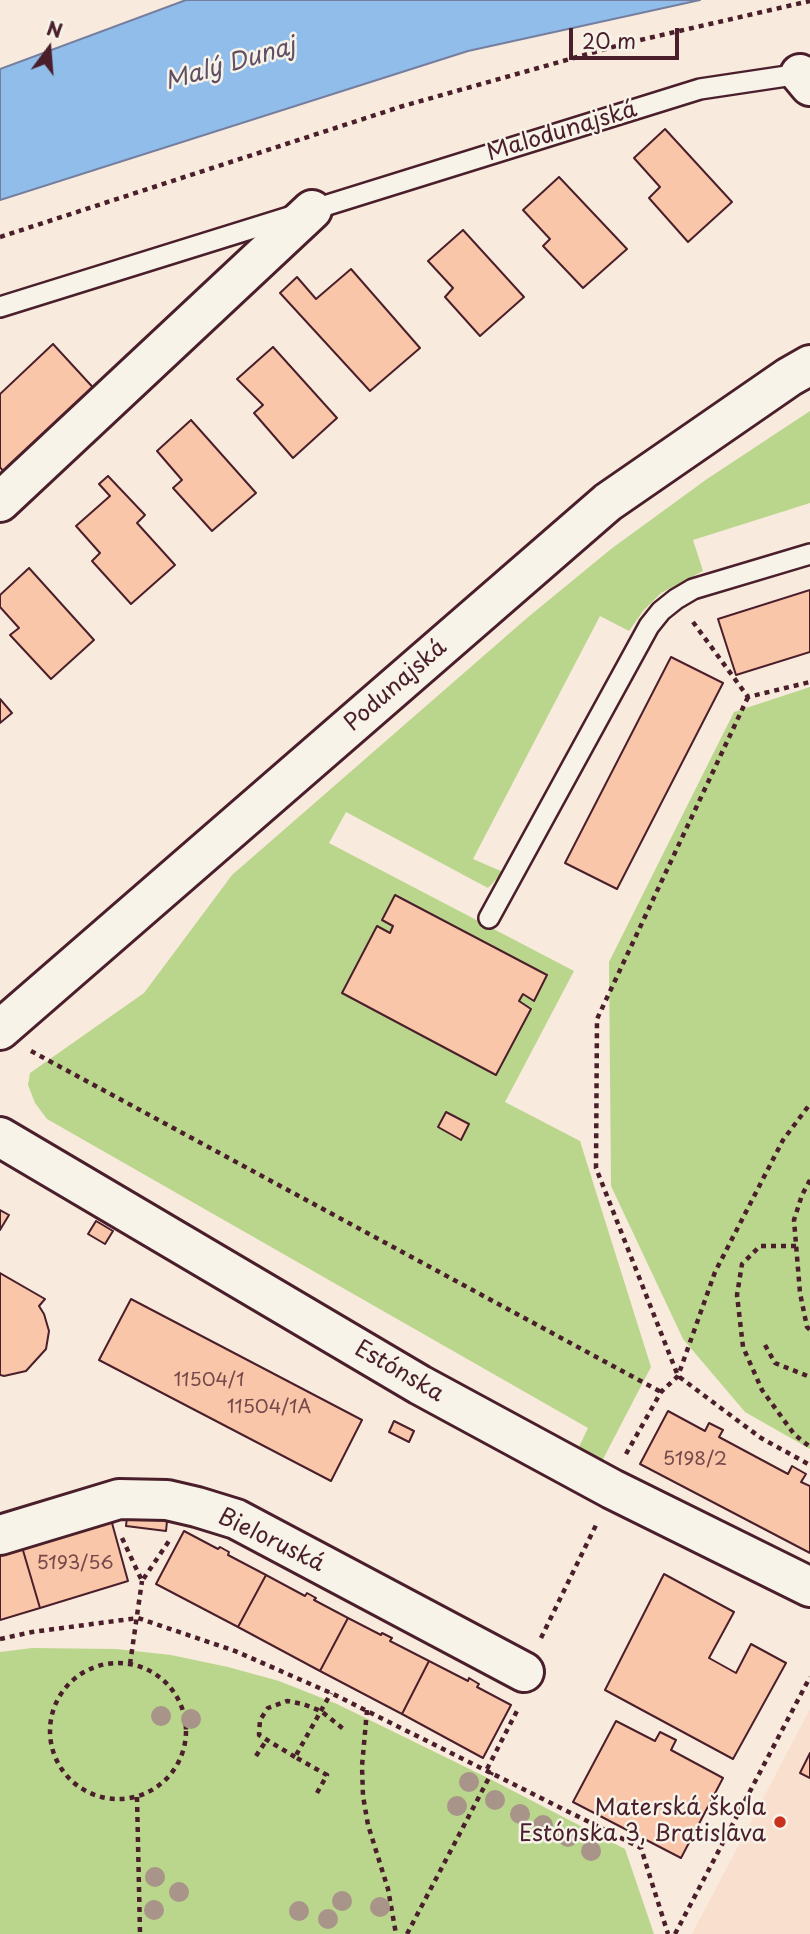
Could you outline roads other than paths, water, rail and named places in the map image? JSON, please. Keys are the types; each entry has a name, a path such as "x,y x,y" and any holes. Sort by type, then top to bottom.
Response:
{"street":[{"name":"Malodunajská","path":"0,502 312,210"},
{"name":"Podunajská","path":"12,1039 608,502 810,365"},
{"name":"Estónska","path":"0,1137 420,1385 612,1489 810,1587"},
{"name":"Bieloruská","path":"0,1535 120,1499 167,1500 183,1504 236,1519 524,1672"}],"lane":[{"name":"Malodunajská","path":"0,307 701,89 805,80"},
{"path":"489,918 649,626 661,611 693,589 810,554"}],"water":[{"name":"Malý Dunaj","path":"186,0 700,0 468,51 0,200 0,69"}],"place":[{"name":"Materská škola Estónska 3, Bratislava","path":"780,1822"}]}
